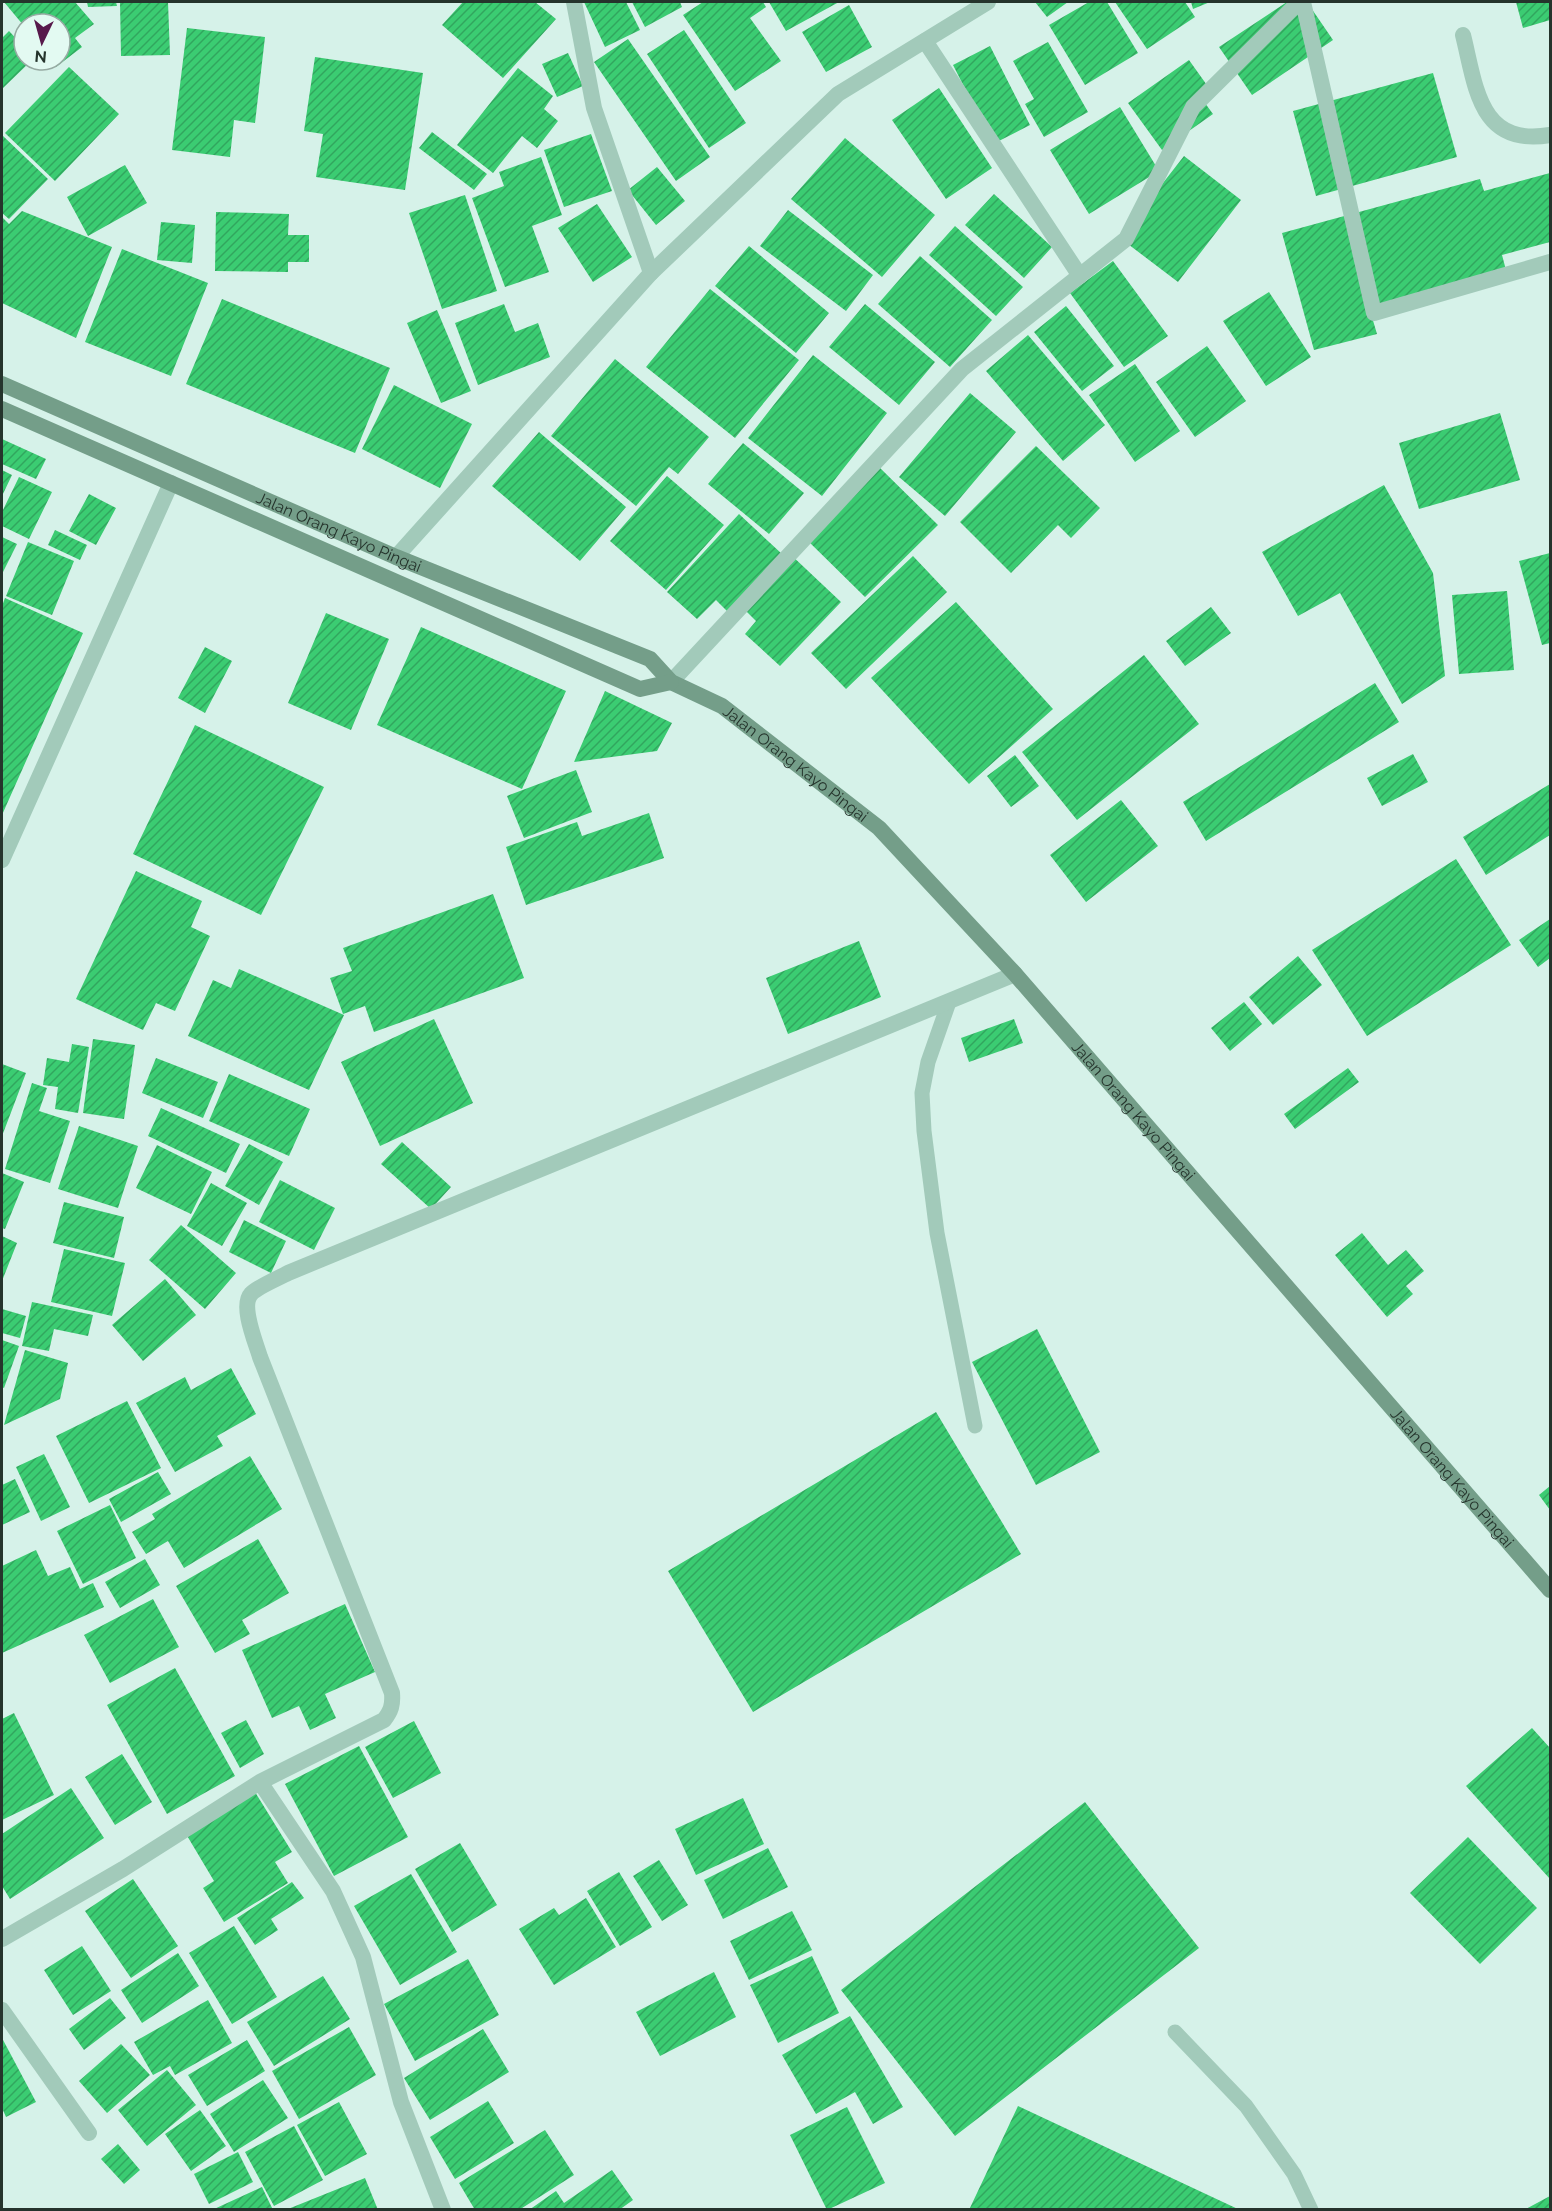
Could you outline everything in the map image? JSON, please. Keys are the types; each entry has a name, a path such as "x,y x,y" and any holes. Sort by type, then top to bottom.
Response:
{"main road":[{"name":"Jalan Orang Kayo Pingai","path":"2,384 396,557 650,659 671,682 722,706 879,828 1015,975 1551,1590"},
{"name":"Jalan Orang Kayo Pingai","path":"2,409 640,689 671,682"}],"street":[{"path":"574,2 594,108 651,273"},
{"path":"396,557 651,273 838,94 988,2"},
{"path":"1301,2 1374,313 1551,262"},
{"path":"671,682 962,369 1126,239 1193,107 1301,2"},
{"path":"1463,35 1476,90 1484,110 1494,122 1510,132 1528,136 1551,135"},
{"path":"925,41 1080,276"},
{"path":"2,860 171,483"},
{"path":"2,1939 123,1869 261,1782 384,1720 390,1712 393,1703 392,1693 260,1357 246,1304 251,1294 288,1273 1015,975"},
{"path":"261,1782 333,1892 363,1957 401,2102 443,2210"},
{"path":"2,2010 89,2133"}],"lane":[{"path":"950,1002 928,1062 922,1093 924,1131 937,1233 975,1426"},
{"path":"1175,2032 1246,2106 1294,2174 1311,2210"}],"building":[{"path":"4,2 75,2 94,24 75,38 82,47 72,55 72,12 12,12"},
{"path":"87,2 116,2 117,6 88,7"},
{"path":"120,2 168,2 170,55 121,56"},
{"path":"463,2 535,2 556,19 503,78 442,25"},
{"path":"584,2 626,2 640,30 605,47"},
{"path":"632,2 680,2 682,7 645,27"},
{"path":"703,2 763,2 766,7 750,18 781,61 735,91 683,15"},
{"path":"769,2 839,2 786,31"},
{"path":"1035,2 1068,2 1047,17"},
{"path":"1089,2 1107,2 1138,53 1085,85 1049,25"},
{"path":"1115,2 1185,2 1195,17 1147,49"},
{"path":"1191,2 1210,2 1193,9"},
{"path":"1287,2 1307,2 1333,40 1252,95 1219,47"},
{"path":"1516,2 1549,2 1550,20 1523,28"},
{"path":"849,5 872,47 826,72 802,32"},
{"path":"187,28 265,37 255,123 234,120 230,157 172,150"},
{"path":"684,30 746,123 709,148 647,54"},
{"path":"9,31 12,34 12,72 20,72 2,89 2,38"},
{"path":"628,39 710,157 676,181 594,62"},
{"path":"1048,42 1088,112 1044,137 1025,104 1034,99 1013,61"},
{"path":"990,46 1030,125 993,144 953,65"},
{"path":"568,53 583,86 557,97 542,64"},
{"path":"315,57 423,73 405,190 316,177 323,134 304,131"},
{"path":"1189,60 1209,88 1199,95 1213,114 1162,150 1128,103"},
{"path":"518,68 553,96 544,109 558,121 537,148 522,136 493,173 457,145"},
{"path":"72,70 119,114 55,181 5,133 64,72 72,72"},
{"path":"1433,73 1457,157 1316,196 1293,111"},
{"path":"939,88 992,168 946,199 892,120"},
{"path":"1120,107 1159,171 1089,214 1050,150"},
{"path":"432,132 487,174 474,190 419,148"},
{"path":"591,134 612,191 564,207 544,150"},
{"path":"2,135 48,179 9,219 2,213"},
{"path":"845,138 935,215 882,277 791,199"},
{"path":"1184,156 1241,200 1178,282 1120,238"},
{"path":"541,157 562,215 532,226 549,272 505,287 472,198 504,186 499,172"},
{"path":"125,165 147,203 88,236 67,197"},
{"path":"657,167 685,201 656,225 628,190"},
{"path":"1550,173 1550,242 1502,255 1506,270 1369,307 1377,334 1314,350 1282,233 1480,179 1484,191"},
{"path":"994,194 1052,247 1024,278 965,225"},
{"path":"465,195 497,291 442,309 409,213"},
{"path":"597,204 632,257 593,282 558,228"},
{"path":"788,210 873,275 846,311 760,246"},
{"path":"22,211 112,247 76,338 2,303 2,217 9,224"},
{"path":"216,212 289,214 288,235 309,235 309,262 288,262 288,272 215,271"},
{"path":"161,222 195,225 192,263 157,260"},
{"path":"955,226 1023,287 996,316 929,255"},
{"path":"749,246 829,313 796,353 715,286"},
{"path":"122,249 208,283 171,376 85,342"},
{"path":"920,256 992,320 950,367 878,304"},
{"path":"1113,261 1168,336 1124,367 1070,293"},
{"path":"710,289 799,360 735,438 646,367"},
{"path":"1269,292 1311,357 1266,386 1223,321"},
{"path":"222,299 390,368 355,453 186,384"},
{"path":"504,304 515,332 538,323 550,357 478,385 455,323"},
{"path":"865,304 935,362 899,405 829,347"},
{"path":"1066,306 1114,366 1082,391 1034,332"},
{"path":"437,310 471,391 441,403 407,323"},
{"path":"1028,335 1105,425 1063,461 986,371"},
{"path":"1207,346 1246,401 1195,437 1156,382"},
{"path":"813,355 887,413 822,496 748,438"},
{"path":"615,359 709,437 678,474 669,467 636,506 551,436"},
{"path":"1135,364 1180,431 1135,462 1089,395"},
{"path":"394,385 472,424 440,488 362,449"},
{"path":"970,393 1016,432 945,516 899,477"},
{"path":"1500,413 1520,480 1419,509 1399,443"},
{"path":"539,432 626,507 580,561 492,486"},
{"path":"2,439 46,459 36,479 2,464"},
{"path":"743,443 804,493 769,534 708,484"},
{"path":"1036,446 1100,508 1071,538 1058,525 1011,573 960,522"},
{"path":"878,466 938,525 865,597 805,538"},
{"path":"2,470 12,475 2,496"},
{"path":"667,476 724,525 666,590 610,541"},
{"path":"19,477 52,492 29,539 2,526 2,512"},
{"path":"1384,485 1433,573 1445,676 1402,704 1340,593 1298,616 1262,552"},
{"path":"89,494 116,508 96,545 69,531"},
{"path":"739,514 782,554 728,612 716,600 697,619 667,592"},
{"path":"55,530 87,545 80,560 48,545"},
{"path":"2,537 17,544 2,574"},
{"path":"28,542 74,561 52,615 6,596"},
{"path":"789,553 841,602 780,666 745,634 756,621 740,605"},
{"path":"1550,553 1550,643 1542,645 1519,561"},
{"path":"913,556 947,592 846,689 811,653"},
{"path":"1507,591 1514,670 1459,674 1452,595"},
{"path":"5,598 83,633 2,815 2,606"},
{"path":"956,602 1053,709 969,784 871,678"},
{"path":"1211,607 1231,633 1185,666 1166,641"},
{"path":"326,613 389,639 351,730 288,703"},
{"path":"421,627 566,691 522,789 377,725"},
{"path":"205,647 232,661 205,713 178,698"},
{"path":"1144,655 1199,724 1077,820 1022,752"},
{"path":"1375,683 1399,722 1206,841 1183,802"},
{"path":"605,691 672,723 657,751 574,762"},
{"path":"195,725 324,787 261,915 133,854"},
{"path":"1413,754 1428,782 1382,806 1367,778"},
{"path":"1015,755 1039,786 1011,807 987,776"},
{"path":"576,770 592,812 524,838 507,796"},
{"path":"1550,784 1550,835 1486,875 1463,837"},
{"path":"1121,800 1158,846 1086,902 1050,855"},
{"path":"649,813 664,858 526,905 506,847 577,822 582,836"},
{"path":"1456,859 1511,945 1367,1036 1312,950"},
{"path":"136,871 202,901 191,927 210,936 175,1011 156,1003 143,1030 76,999"},
{"path":"493,894 524,978 374,1032 365,1006 343,1014 330,978 352,971 343,948"},
{"path":"1550,919 1550,958 1538,967 1519,940"},
{"path":"859,941 881,997 788,1034 766,978"},
{"path":"1298,956 1322,985 1273,1025 1249,997"},
{"path":"239,969 344,1015 309,1090 188,1036 213,980 231,988"},
{"path":"1244,1002 1262,1024 1230,1051 1211,1028"},
{"path":"434,1019 473,1103 380,1146 341,1062"},
{"path":"1014,1019 1023,1043 969,1062 961,1038"},
{"path":"93,1039 135,1045 124,1119 83,1113"},
{"path":"72,1044 89,1047 78,1113 55,1109 58,1087 43,1085 47,1058 69,1062"},
{"path":"156,1058 218,1082 203,1118 142,1093"},
{"path":"2,1064 26,1073 2,1136"},
{"path":"1348,1068 1359,1082 1295,1129 1284,1114"},
{"path":"229,1074 310,1109 289,1156 209,1121"},
{"path":"32,1083 47,1088 39,1111 70,1121 50,1183 5,1169"},
{"path":"161,1108 240,1144 226,1173 148,1136"},
{"path":"79,1126 138,1146 118,1208 58,1189"},
{"path":"402,1142 451,1187 431,1209 381,1164"},
{"path":"249,1144 283,1162 259,1205 225,1186"},
{"path":"157,1145 212,1172 191,1214 136,1188"},
{"path":"2,1173 24,1182 5,1229 2,1228"},
{"path":"280,1180 335,1208 314,1250 259,1222"},
{"path":"211,1183 247,1203 222,1246 187,1226"},
{"path":"64,1202 124,1217 114,1258 53,1243"},
{"path":"244,1220 286,1241 271,1273 229,1252"},
{"path":"181,1225 236,1273 205,1309 149,1260"},
{"path":"1362,1233 1388,1265 1406,1250 1424,1271 1406,1286 1413,1294 1387,1317 1335,1255"},
{"path":"2,1236 17,1243 2,1281"},
{"path":"64,1249 125,1263 112,1316 51,1302"},
{"path":"165,1279 196,1315 143,1361 112,1325"},
{"path":"32,1302 93,1315 88,1336 54,1329 49,1351 22,1346"},
{"path":"2,1309 26,1316 20,1338 2,1333"},
{"path":"1037,1329 1100,1452 1036,1485 972,1362"},
{"path":"2,1340 19,1346 4,1388 2,1387"},
{"path":"25,1350 68,1363 60,1399 4,1425"},
{"path":"231,1368 256,1414 217,1436 223,1446 175,1472 136,1403 185,1377 191,1390"},
{"path":"127,1401 161,1468 89,1503 56,1436"},
{"path":"936,1412 1021,1554 753,1712 668,1571"},
{"path":"44,1454 70,1507 41,1521 16,1467"},
{"path":"250,1456 282,1509 184,1568 168,1541 146,1554 132,1532 155,1519 152,1514"},
{"path":"158,1472 171,1494 121,1522 109,1499"},
{"path":"15,1479 30,1512 2,1525 2,1485"},
{"path":"1550,1486 1550,1510 1539,1495"},
{"path":"110,1505 136,1558 83,1584 57,1531"},
{"path":"258,1539 289,1593 242,1620 250,1634 215,1653 176,1586"},
{"path":"36,1550 48,1576 70,1567 80,1589 93,1583 104,1607 2,1653 2,1566"},
{"path":"145,1559 160,1585 120,1608 105,1582"},
{"path":"153,1599 179,1647 110,1683 84,1635"},
{"path":"345,1604 375,1672 325,1694 336,1718 310,1730 299,1706 272,1718 242,1650"},
{"path":"175,1668 235,1776 167,1814 107,1705"},
{"path":"14,1713 54,1795 2,1820 2,1719"},
{"path":"246,1720 264,1754 240,1768 221,1733"},
{"path":"414,1721 441,1773 393,1798 365,1747"},
{"path":"1532,1728 1550,1748 1550,1879 1466,1786"},
{"path":"359,1746 408,1837 334,1876 285,1784"},
{"path":"122,1754 152,1802 115,1825 85,1777"},
{"path":"71,1788 104,1838 10,1899 2,1886 2,1834"},
{"path":"255,1792 292,1852 275,1862 288,1883 224,1922 203,1888 214,1881 186,1834"},
{"path":"743,1798 764,1844 696,1875 675,1829"},
{"path":"1085,1802 1199,1948 955,2136 841,1990"},
{"path":"1468,1837 1537,1908 1480,1964 1410,1893"},
{"path":"460,1843 497,1905 452,1932 415,1869"},
{"path":"768,1848 788,1887 723,1919 704,1880"},
{"path":"659,1860 688,1905 662,1921 633,1876"},
{"path":"619,1872 652,1927 620,1946 587,1891"},
{"path":"411,1874 457,1952 400,1985 354,1906"},
{"path":"133,1879 178,1946 131,1978 85,1911"},
{"path":"292,1882 304,1898 271,1919 278,1930 255,1945 237,1918"},
{"path":"586,1898 616,1947 554,1985 519,1929 554,1908 559,1915"},
{"path":"792,1911 812,1950 749,1980 730,1941"},
{"path":"234,1926 277,1997 232,2024 189,1953"},
{"path":"82,1946 111,1991 73,2015 44,1970"},
{"path":"178,1953 199,1986 142,2023 121,1990"},
{"path":"812,1956 839,2013 778,2043 750,1985"},
{"path":"468,1959 499,2015 415,2061 384,2004"},
{"path":"714,1972 736,2017 660,2056 636,2012"},
{"path":"323,1976 350,2019 274,2066 247,2022"},
{"path":"110,1998 126,2018 84,2050 69,2029"},
{"path":"208,2000 232,2043 175,2075 170,2066 153,2075 134,2042"},
{"path":"850,2016 903,2107 873,2124 855,2092 816,2114 782,2055"},
{"path":"349,2027 376,2075 299,2119 272,2071"},
{"path":"483,2029 509,2072 430,2120 404,2078"},
{"path":"2,2038 36,2102 6,2117 2,2108"},
{"path":"247,2040 265,2071 207,2106 188,2075"},
{"path":"121,2044 150,2075 107,2113 79,2081"},
{"path":"167,2070 196,2105 147,2146 118,2110"},
{"path":"263,2080 288,2118 234,2152 210,2114"},
{"path":"488,2101 514,2143 455,2179 430,2137"},
{"path":"339,2102 367,2154 325,2176 297,2125"},
{"path":"1018,2106 1240,2210 969,2210"},
{"path":"847,2107 885,2183 827,2210 790,2135"},
{"path":"200,2110 226,2146 191,2171 165,2134"},
{"path":"294,2126 323,2180 274,2206 245,2152"},
{"path":"545,2130 574,2175 519,2210 475,2210 459,2183"},
{"path":"118,2144 140,2170 124,2184 101,2159"},
{"path":"238,2152 253,2182 209,2204 194,2174"},
{"path":"612,2170 633,2200 619,2210 529,2210 556,2191 564,2203"},
{"path":"365,2178 378,2210 288,2210 288,2209"},
{"path":"262,2187 273,2210 212,2210"},
{"path":"1550,2196 1550,2210 1524,2210"}]}
